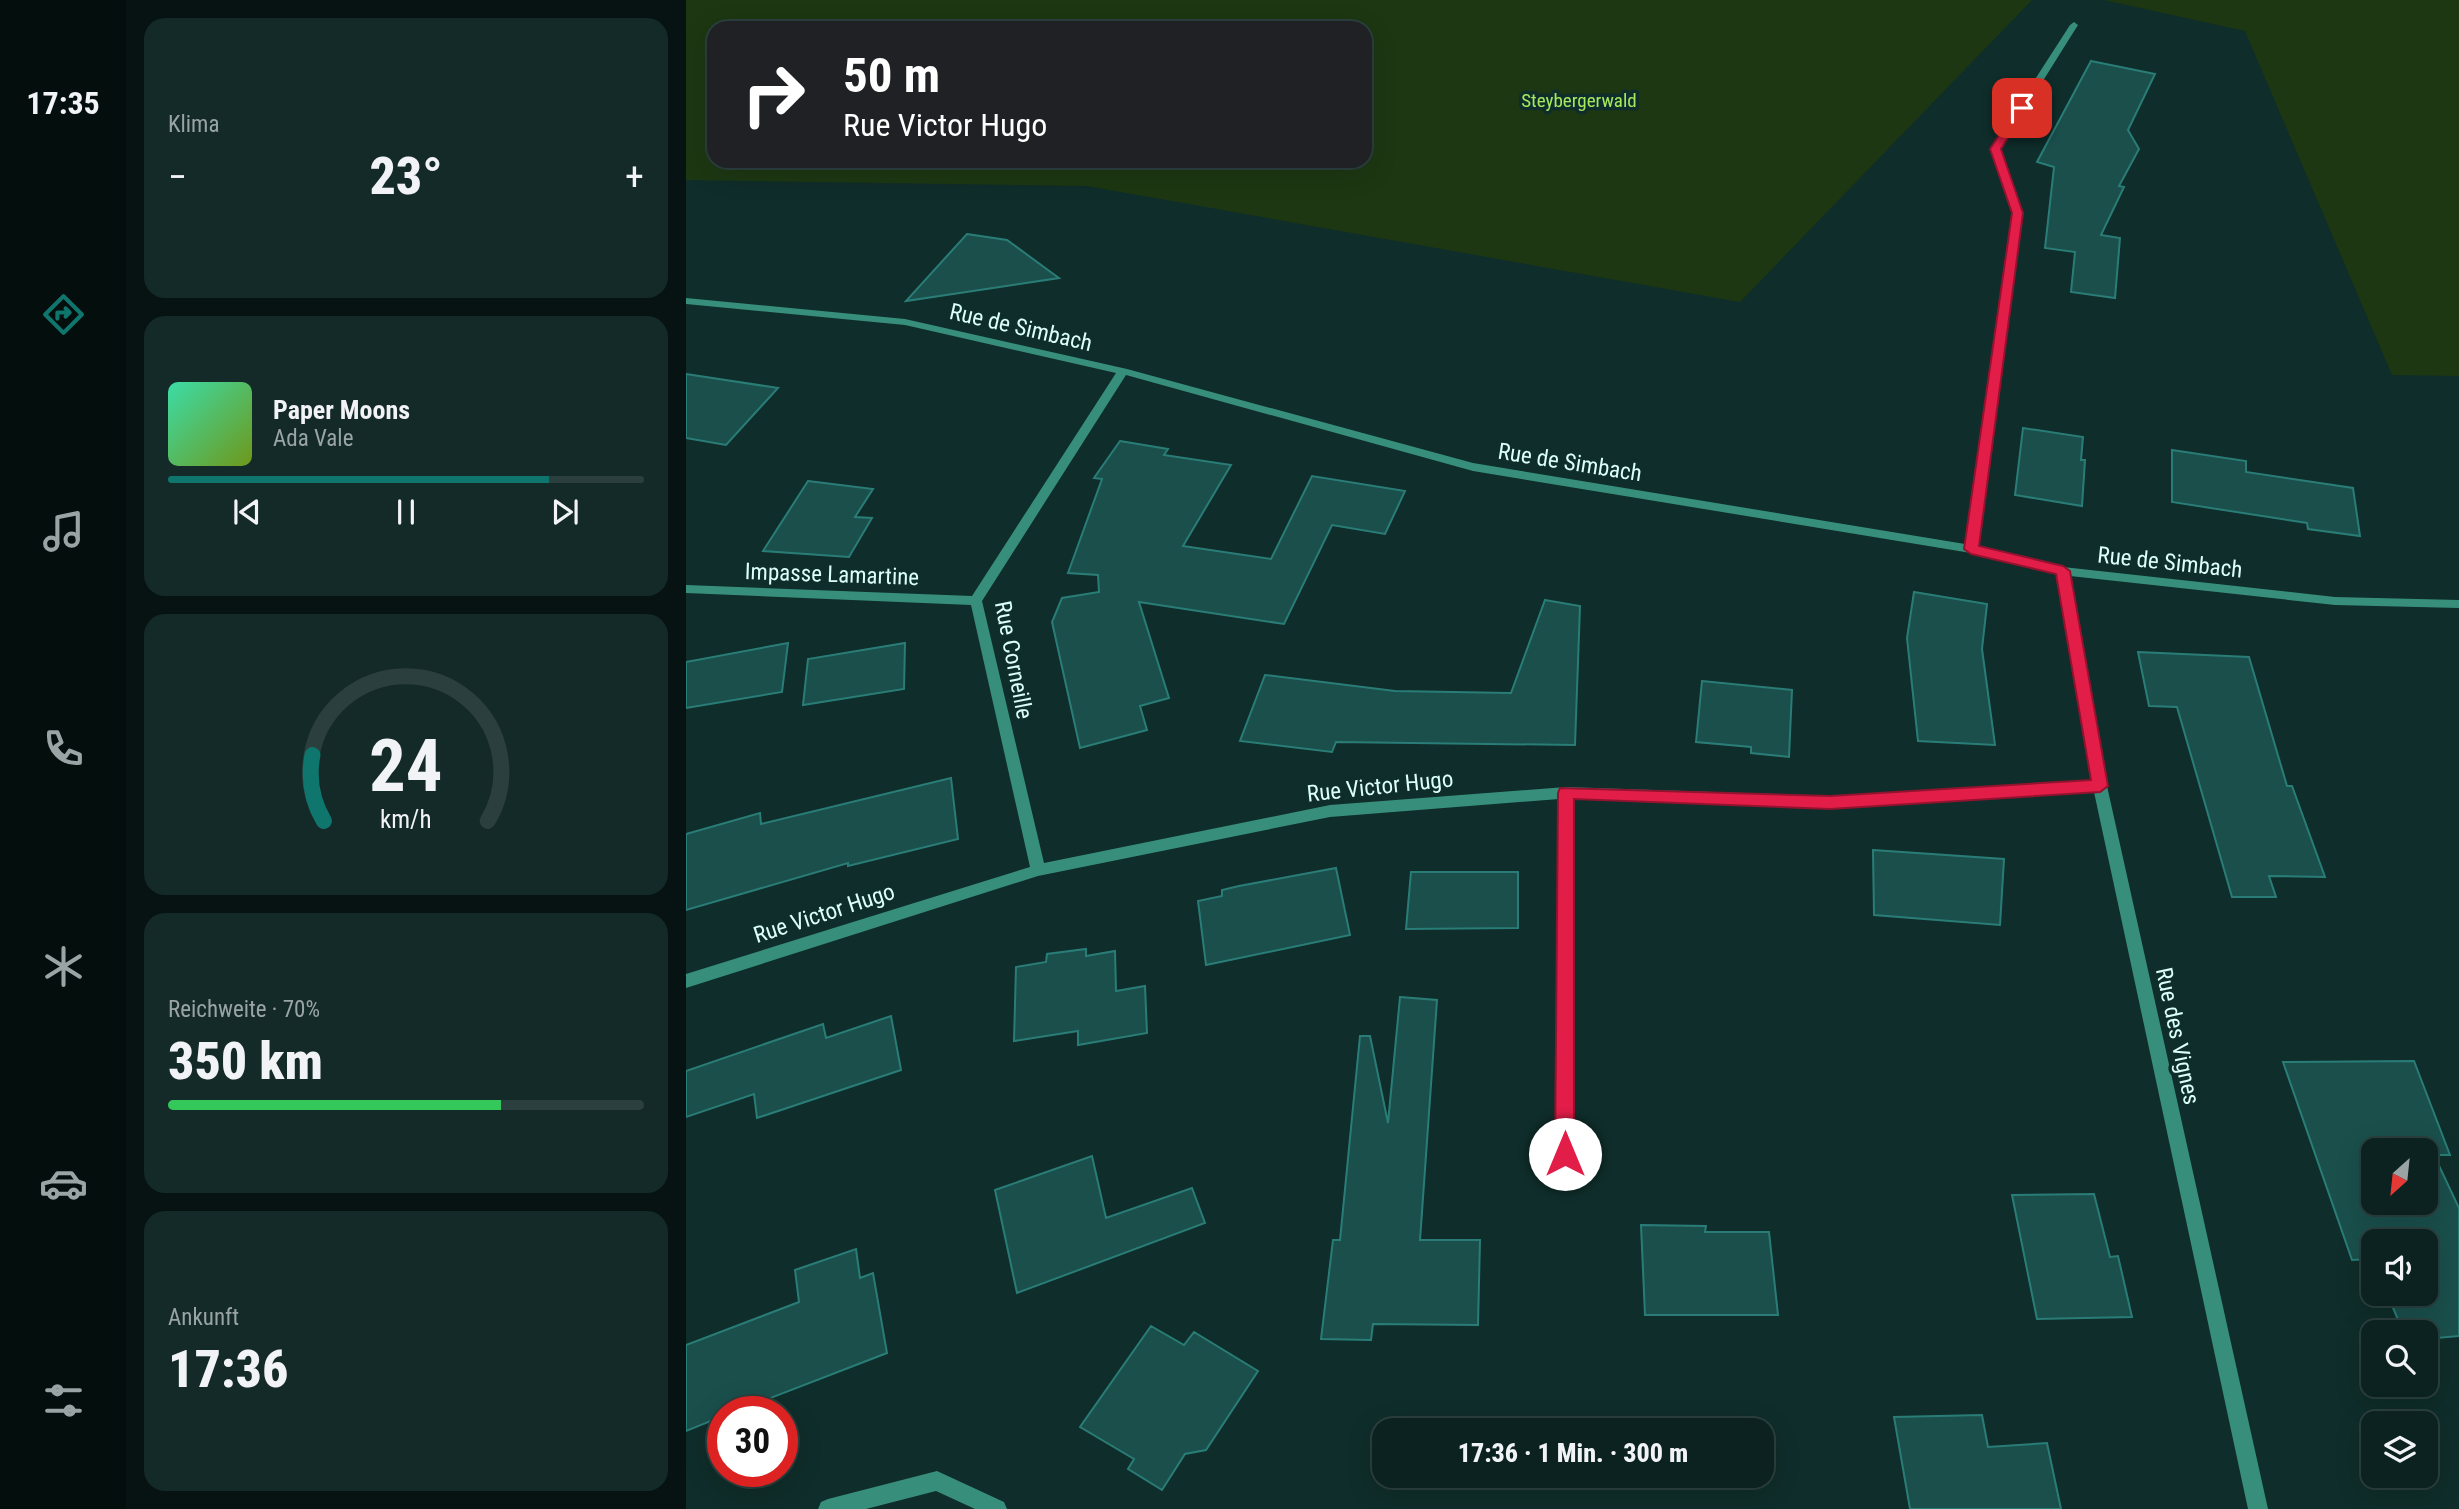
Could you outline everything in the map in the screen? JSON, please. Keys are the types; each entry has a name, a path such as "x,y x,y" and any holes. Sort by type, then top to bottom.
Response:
{"street":[{"path":"1971,549 2017,213 1995,149 2074,26"},
{"name":"Rue de Simbach","path":"686,302 905,322 1123,371 1473,467 1971,549 2063,571 2335,601 2459,604"},
{"name":"Rue Corneille","path":"1038,870 976,601 1123,371"},
{"name":"Rue des Vignes","path":"2063,571 2100,786 2258,1509"},
{"name":"Impasse Lamartine","path":"686,589 976,601"},
{"name":"Rue Victor Hugo","path":"686,981 1038,870 1330,811 1566,793 1830,802 2100,786"},
{"path":"1565,1154 1566,793"},
{"path":"828,1509 937,1481 997,1509"}],"green space":[{"name":"Steybergerwald","path":"686,0 2032,0 1740,302 1087,186 686,180"},
{"path":"2104,0 2459,0 2459,376 2392,375 2245,31"}],"building":[{"path":"2091,61 2155,74 2128,130 2139,149 2119,186 2124,187 2101,235 2120,238 2115,298 2071,292 2075,252 2045,248 2054,167 2037,162"},
{"path":"967,234 1007,240 1059,278 906,301"},
{"path":"686,374 778,388 726,445 686,438"},
{"path":"2023,428 2083,437 2081,460 2085,460 2082,506 2015,495"},
{"path":"1120,441 1168,449 1164,455 1231,465 1183,546 1271,559 1312,476 1405,491 1385,534 1332,525 1284,624 1139,602 1169,698 1140,706 1147,730 1080,748 1052,622 1062,598 1099,592 1098,575 1068,573 1102,479 1094,478"},
{"path":"2172,450 2246,461 2246,472 2353,488 2360,536 2308,529 2307,523 2172,502"},
{"path":"808,481 873,489 855,517 872,518 849,557 763,551"},
{"path":"1914,592 1987,604 1982,649 1995,745 1918,741 1907,638"},
{"path":"1545,600 1580,606 1575,745 1336,742 1332,752 1240,741 1265,675 1395,691 1511,693"},
{"path":"788,643 782,692 686,708 686,662"},
{"path":"905,643 904,689 803,705 808,659"},
{"path":"2138,652 2249,657 2287,786 2292,786 2325,877 2269,876 2276,897 2232,897 2177,707 2149,706"},
{"path":"1702,681 1792,690 1789,757 1751,753 1751,747 1696,742"},
{"path":"951,778 958,839 848,866 848,863 686,910 686,834 760,813 761,824"},
{"path":"1873,850 2004,859 2000,925 1874,915"},
{"path":"1336,868 1350,935 1206,965 1198,901 1222,896 1222,890"},
{"path":"1411,872 1518,872 1518,928 1406,929"},
{"path":"1086,949 1086,956 1115,951 1116,991 1145,986 1147,1033 1078,1045 1078,1031 1014,1041 1016,967 1046,962 1047,954"},
{"path":"1400,997 1437,1000 1420,1240 1480,1240 1478,1325 1373,1324 1371,1340 1321,1339 1333,1240 1340,1240 1360,1036 1370,1036 1388,1123"},
{"path":"891,1016 901,1070 757,1118 754,1094 686,1117 686,1071 823,1024 826,1038"},
{"path":"2414,1061 2450,1155 2438,1155 2438,1138 2361,1138 2361,1215 2438,1215 2438,1163 2459,1208 2459,1336 2438,1338 2438,1320 2398,1320 2392,1306 2438,1306 2438,1229 2361,1229 2361,1260 2352,1260 2283,1062"},
{"path":"1092,1156 1106,1218 1192,1188 1205,1223 1017,1293 995,1190"},
{"path":"2094,1194 2110,1257 2118,1256 2132,1317 2037,1319 2012,1195"},
{"path":"1641,1225 1706,1226 1705,1232 1769,1232 1778,1315 1645,1315"},
{"path":"856,1249 860,1278 873,1273 887,1353 775,1396 707,1396 707,1422 686,1431 686,1345 799,1302 795,1270"},
{"path":"1151,1326 1184,1345 1194,1332 1258,1371 1206,1450 1185,1454 1162,1490 1128,1469 1134,1459 1080,1427"},
{"path":"1982,1415 1988,1447 2047,1443 2061,1509 1910,1509 1894,1417"}],"route":[{"path":"1565,1154 1566,793 1830,802 2100,786 2063,571 1971,549 2017,213 1995,149 2022,108"}]}
